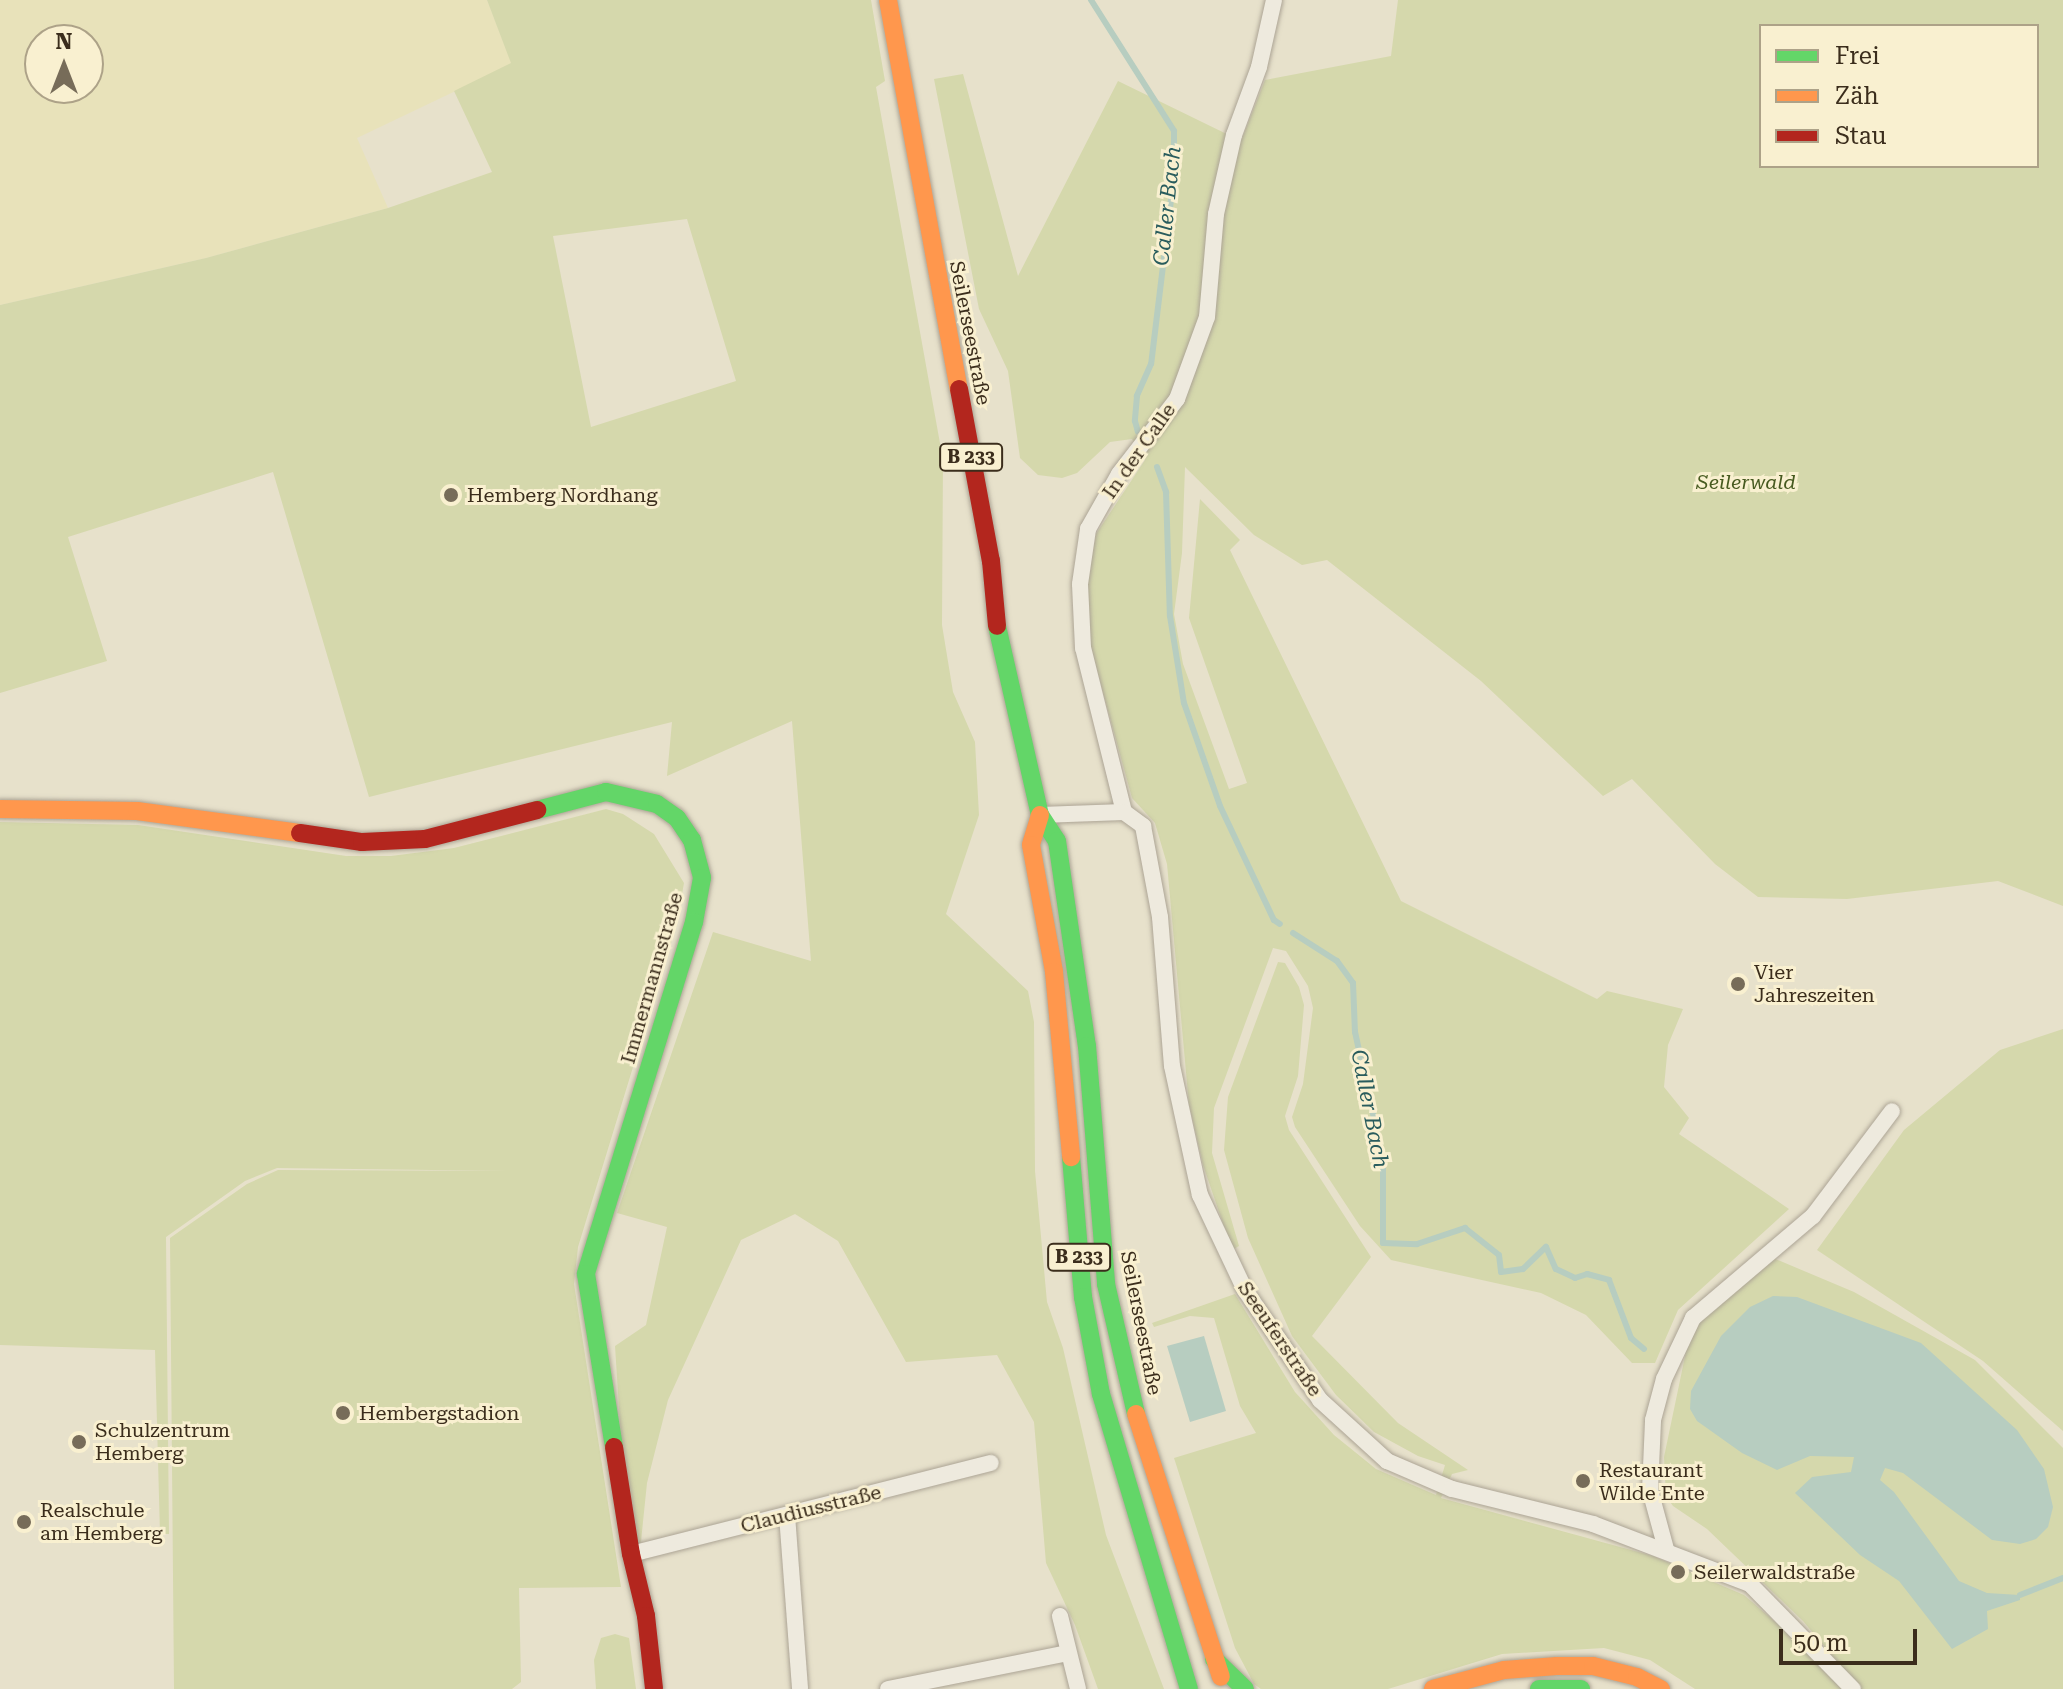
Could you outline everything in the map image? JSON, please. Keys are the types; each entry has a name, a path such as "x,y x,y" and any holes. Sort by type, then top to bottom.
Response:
{"main road":[{"name":"Seilerseestraße","path":"888,0 991,561 998,640 1040,815 1057,841 1087,1046 1106,1284 1122,1359 1150,1461 1225,1689"},
{"name":"Immermannstraße","path":"0,809 137,811 375,843 425,839 462,831 606,792 657,804 677,818 692,840 702,878 694,922 586,1274 631,1554 646,1616 654,1689"},
{"name":"Seilerseestraße","path":"1040,815 1031,845 1054,972 1083,1297 1101,1394 1189,1689"},
{"path":"1214,1659 1245,1689"},
{"path":"1433,1689 1504,1670 1593,1666 1637,1677 1661,1689"},
{"path":"1539,1689 1581,1689"}],"street":[{"name":"In der Calle","path":"1124,812 1083,648 1080,584 1088,529 1119,474 1177,399 1207,317 1216,214 1234,135 1259,67 1274,0"},
{"path":"1040,815 1124,812"},
{"name":"Seeuferstraße","path":"1124,812 1143,826 1146,841 1160,917 1172,1066 1200,1195 1245,1290 1320,1400 1387,1461 1452,1489 1593,1524 1666,1549 1750,1584 1853,1689"},
{"path":"1666,1549 1650,1490 1653,1420 1664,1379 1693,1318 1813,1216 1892,1111"},
{"name":"Claudiusstraße","path":"631,1554 991,1463"},
{"path":"787,1515 800,1689"},
{"path":"1060,1616 1078,1689"},
{"path":"888,1689 1068,1653"}],"shaded area":[{"path":"0,0 487,0 512,64 357,138 388,208 206,258 0,305"},
{"path":"1773,1296 1797,1297 1921,1343 2017,1430 2044,1469 2053,1507 2048,1527 2036,1539 2020,1544 1992,1540 1903,1473 1885,1468 1880,1480 1894,1492 1959,1581 1987,1593 2020,1595 2020,1600 1987,1611 1988,1629 1952,1649 1899,1581 1860,1555 1795,1493 1812,1477 1851,1472 1854,1457 1810,1456 1777,1470 1742,1453 1697,1421 1690,1409 1691,1391 1721,1336 1750,1307"},
{"path":"1204,1336 1226,1411 1190,1422 1167,1346"}],"green space":[{"path":"487,0 871,0 885,81 876,87 943,460 942,625 953,692 975,742 979,815 946,914 1028,991 1034,1022 1035,1171 1047,1302 1063,1348 1106,1535 1164,1689 1098,1689 1075,1625 1046,1563 1034,1422 997,1355 906,1362 838,1241 795,1214 741,1240 668,1400 647,1483 640,1551 624,1485 615,1346 646,1325 667,1227 617,1213 713,932 811,961 792,721 667,776 672,722 369,797 273,472 68,537 107,661 0,693 0,305 206,258 388,208 492,172 454,91 511,63","holes":["687,219 736,381 591,427 553,236"]},
{"name":"Seilerwald","path":"1398,0 2063,0 2063,906 1998,881 1847,899 1758,897 1715,864 1632,779 1603,796 1481,681 1327,560 1302,565 1254,535 1185,467 1182,553 1174,614 1183,664 1229,789 1247,783 1189,618 1200,499 1240,540 1230,550 1401,901 1597,999 1607,991 1683,1009 1668,1045 1664,1087 1689,1118 1679,1134 1789,1209 1678,1310 1655,1363 1632,1363 1586,1315 1541,1293 1391,1260 1360,1226 1295,1127 1292,1117 1303,1084 1313,1008 1308,986 1286,951 1273,948 1214,1108 1212,1153 1239,1246 1232,1250 1203,1165 1189,1105 1167,864 1155,823 1132,798 1091,649 1087,584 1096,534 1145,460 1132,439 1110,442 1077,473 1062,478 1038,475 1020,458 1008,371 979,309 934,79 963,74 1018,276 1118,81 1241,141 1265,80 1391,56"},
{"path":"606,809 623,814 654,834 684,883 677,923 578,1247 574,1284 621,1587 519,1588 521,1682 512,1689 174,1689 170,1238 247,1184 278,1170 510,1171 277,1168 245,1181 166,1237 169,1534 160,1534 155,1350 0,1345 0,822 138,825 346,856 391,856 454,848"},
{"path":"1278,962 1285,963 1299,987 1304,1005 1298,1076 1285,1116 1289,1130 1371,1257 1312,1336 1398,1423 1468,1470 1452,1474 1441,1498 1653,1556 1744,1595 1812,1654 1843,1689 1695,1689 1650,1660 1604,1648 1502,1654 1388,1689 1261,1689 1254,1684 1235,1648 1174,1458 1256,1433 1240,1406 1214,1318 1190,1316 1154,1327 1152,1323 1235,1294 1295,1392 1334,1435 1376,1469 1436,1495 1445,1465 1418,1456 1374,1432 1336,1395 1292,1336 1248,1238 1224,1150 1228,1097"},
{"path":"2063,1029 2063,1431 1983,1361 1817,1250 1904,1130 2000,1050"},
{"path":"1766,1255 1854,1292 1975,1360 2063,1448 2063,1689 1860,1689 1803,1621 1707,1529 1673,1506 1666,1496 1664,1457 1693,1318"},
{"path":"615,1634 629,1638 636,1689 596,1689 594,1660 601,1638"}],"waterway":[{"name":"Caller Bach","path":"1091,0 1174,131 1174,175 1151,364 1137,396 1135,421 1138,432"},
{"name":"Caller Bach","path":"1157,467 1166,492 1170,616 1184,703 1220,806 1274,920 1280,924"},
{"name":"Caller Bach","path":"1293,933 1337,961 1353,983 1355,1032 1383,1159 1383,1243 1417,1244 1465,1228 1499,1255 1501,1272 1523,1269 1546,1247 1556,1269 1575,1278 1587,1274 1609,1280 1631,1338 1644,1349"},
{"name":"Caller Bach","path":"2020,1595 2063,1578"}],"traffic: fast":[{"path":"997,626 1040,815 1057,841 1087,1046 1106,1284 1136,1414"},
{"path":"537,810 606,792 657,804 677,818 692,840 702,878 694,922 586,1274 614,1447"},
{"path":"1071,1157 1083,1297 1101,1394 1189,1689"},
{"path":"1214,1659 1245,1689"},
{"path":"1539,1689 1581,1689"}],"traffic: slow":[{"path":"888,0 959,389"},
{"path":"0,809 137,811 300,833"},
{"path":"1040,815 1031,845 1054,972 1071,1157"},
{"path":"1136,1414 1221,1677"},
{"path":"1433,1689 1504,1670 1557,1666 1593,1666 1637,1677 1661,1689"}],"traffic: jam":[{"path":"959,389 991,561 997,626"},
{"path":"300,833 362,842 425,839 537,810"},
{"path":"614,1447 631,1554 646,1616 654,1689"}],"place":[{"name":"Hemberg Nordhang","path":"451,495"},
{"name":"Vier Jahreszeiten","path":"1738,984"},
{"name":"Hembergstadion","path":"343,1413"},
{"name":"Schulzentrum Hemberg","path":"79,1442"},
{"name":"Restaurant Wilde Ente","path":"1583,1481"},
{"name":"Realschule am Hemberg","path":"24,1522"},
{"name":"Seilerwaldstraße","path":"1678,1572"}]}
